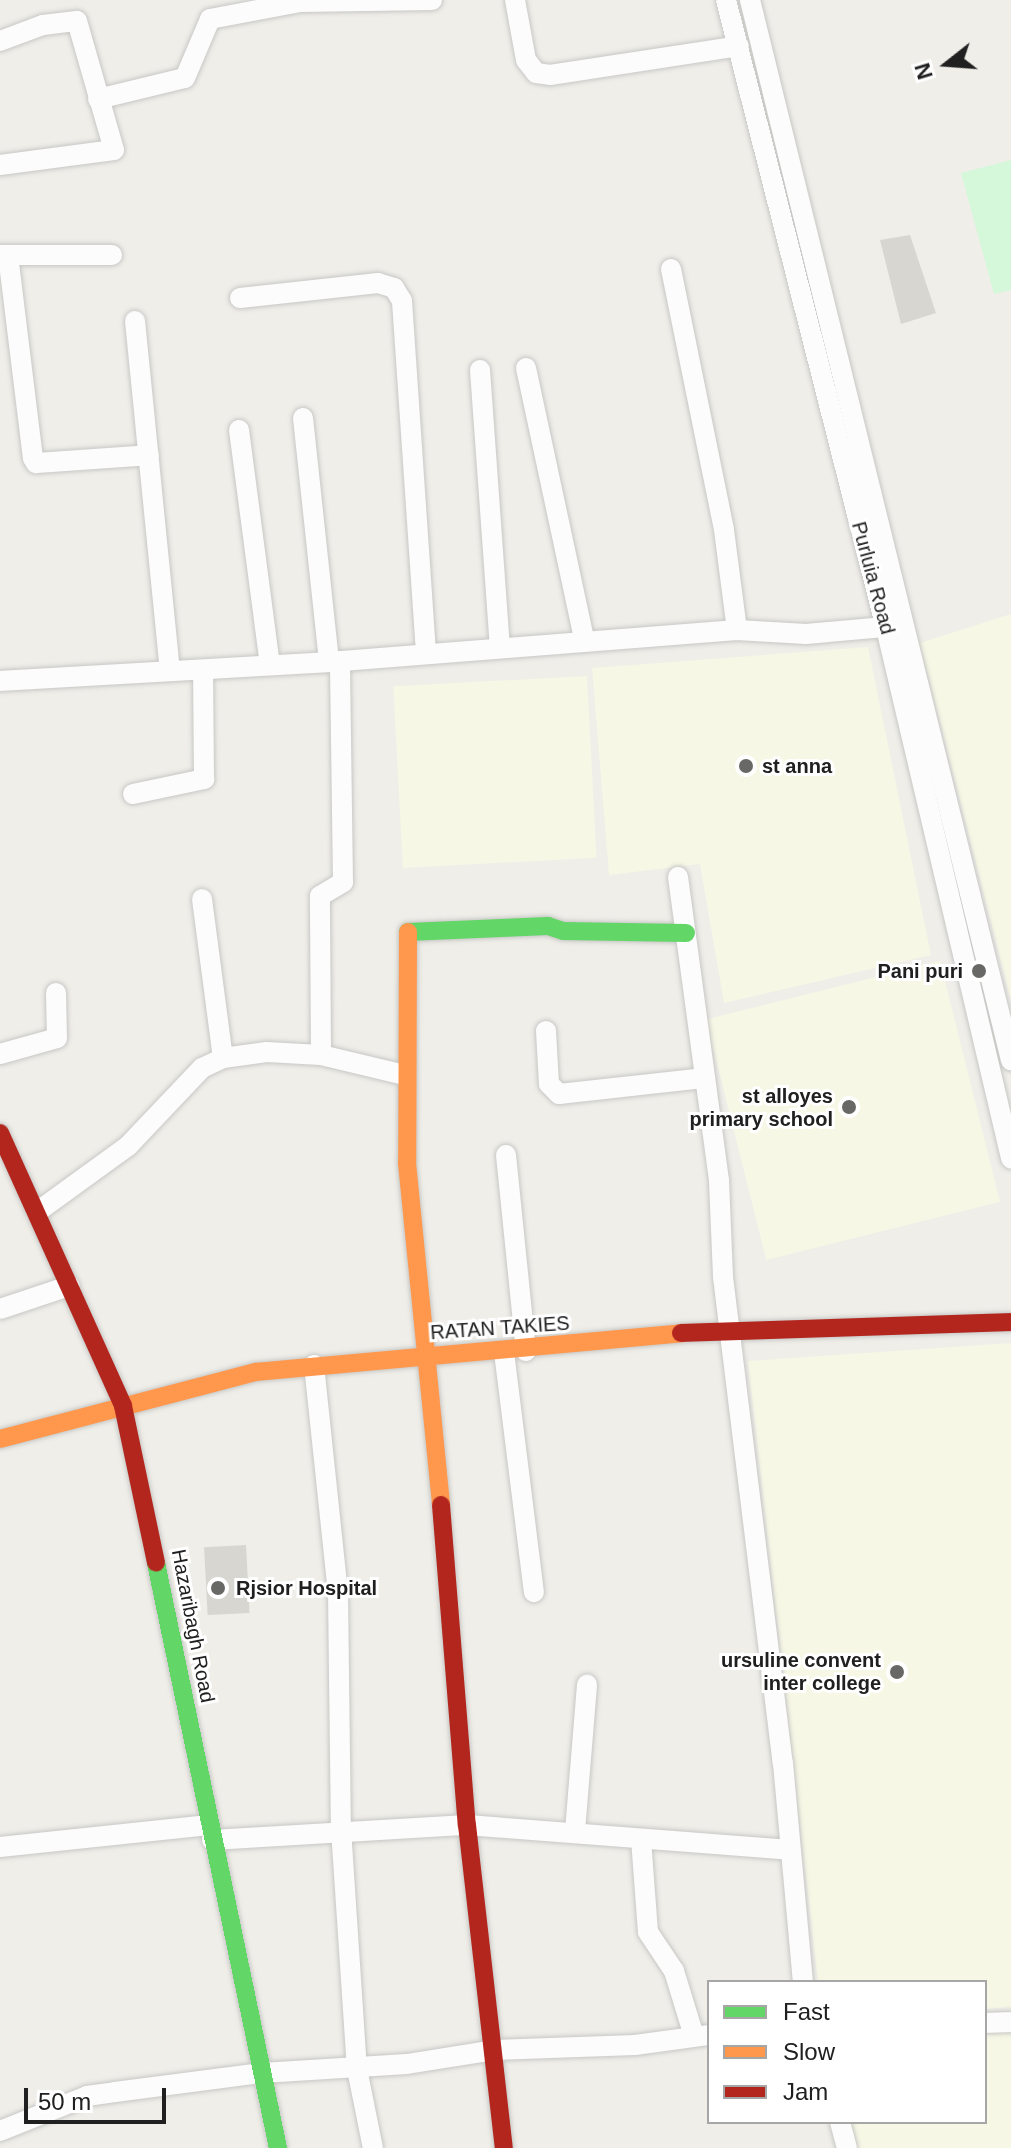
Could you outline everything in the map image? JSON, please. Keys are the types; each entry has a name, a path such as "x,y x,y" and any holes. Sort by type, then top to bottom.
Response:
{"street":[{"path":"98,99 185,78 210,19 300,2 432,0"},
{"path":"515,0 526,60 536,73 550,75 739,46"},
{"name":"Purluia Road","path":"726,0 1011,1060"},
{"name":"Purluia Road","path":"750,0 896,627 1011,1158"},
{"path":"0,41 43,25 77,21 114,150 0,165"},
{"path":"112,255 4,255 33,458 36,463 97,455 149,455"},
{"path":"671,269 724,530 737,630"},
{"path":"240,298 378,283 394,288 402,301 426,651"},
{"path":"135,321 170,670"},
{"path":"526,368 584,639"},
{"path":"480,370 500,647"},
{"path":"303,418 334,661 343,882 320,896 321,1055"},
{"path":"239,430 270,664"},
{"path":"0,681 334,661 584,639 737,630 806,634 896,627"},
{"path":"133,794 204,779 203,670"},
{"path":"678,877 719,1181 729,1328 803,1980"},
{"path":"202,899 223,1058"},
{"path":"504,2148 467,1825 407,1163 407,932 548,926 563,931 672,929 686,933"},
{"path":"0,1054 57,1038 56,993"},
{"path":"546,1031 549,1084 559,1094 660,1087 703,1078"},
{"path":"37,1212 128,1146 202,1068 223,1058 267,1052 321,1055 405,1075"},
{"name":"Hazaribagh Road","path":"0,1133 123,1406 278,2148"},
{"path":"506,1155 511,1248 522,1288 526,1351"},
{"path":"0,1309 69,1286"},
{"name":"RATAN TAKIES","path":"0,1439 256,1372 314,1365 426,1355 526,1351 729,1328 1011,1322"},
{"path":"504,1352 534,1592"},
{"path":"314,1365 338,1592 341,1829 357,2069 373,2148"},
{"path":"575,1831 587,1684"},
{"path":"0,1847 210,1833 467,1825 790,1850"},
{"path":"0,2131 87,2096 262,2073 357,2069 494,2050 635,2045 702,2035 674,1971 648,1932 641,1839"},
{"path":"987,2023 1011,2022"},
{"path":"841,2124 847,2148"}],"shaded area":[{"path":"1011,614 1011,1000 920,643"},
{"name":"st anna","path":"868,647 931,955 724,1003 700,864 609,875 592,668"},
{"path":"587,676 597,858 403,868 393,686"},
{"name":"st alloyes primary school","path":"940,961 1000,1202 766,1260 706,1019"},
{"name":"ursuline convent inter college","path":"1011,1343 1011,2007 987,2009 987,1980 818,1980 748,1361"},
{"path":"1011,2029 1011,2148 852,2148 846,2124 987,2124 987,2031"}],"green space":[{"path":"1011,160 1011,290 994,294 961,173"}],"building":[{"path":"910,235 936,313 901,324 880,240"},
{"path":"246,1545 250,1613 208,1615 204,1547"}],"traffic: fast":[{"path":"408,932 548,926 563,931 686,933"},
{"path":"156,1563 278,2148"}],"traffic: slow":[{"path":"408,932 407,1163 441,1505"},
{"path":"0,1439 256,1372 681,1333"}],"traffic: jam":[{"path":"0,1133 123,1406 156,1563"},
{"path":"681,1333 1011,1322"},
{"path":"441,1505 467,1825 504,2148"}],"place":[{"name":"st anna","path":"746,766"},
{"name":"Pani puri","path":"979,971"},
{"name":"st alloyes primary school","path":"849,1107"},
{"name":"Rjsior Hospital","path":"218,1588"},
{"name":"ursuline convent inter college","path":"897,1672"}]}
